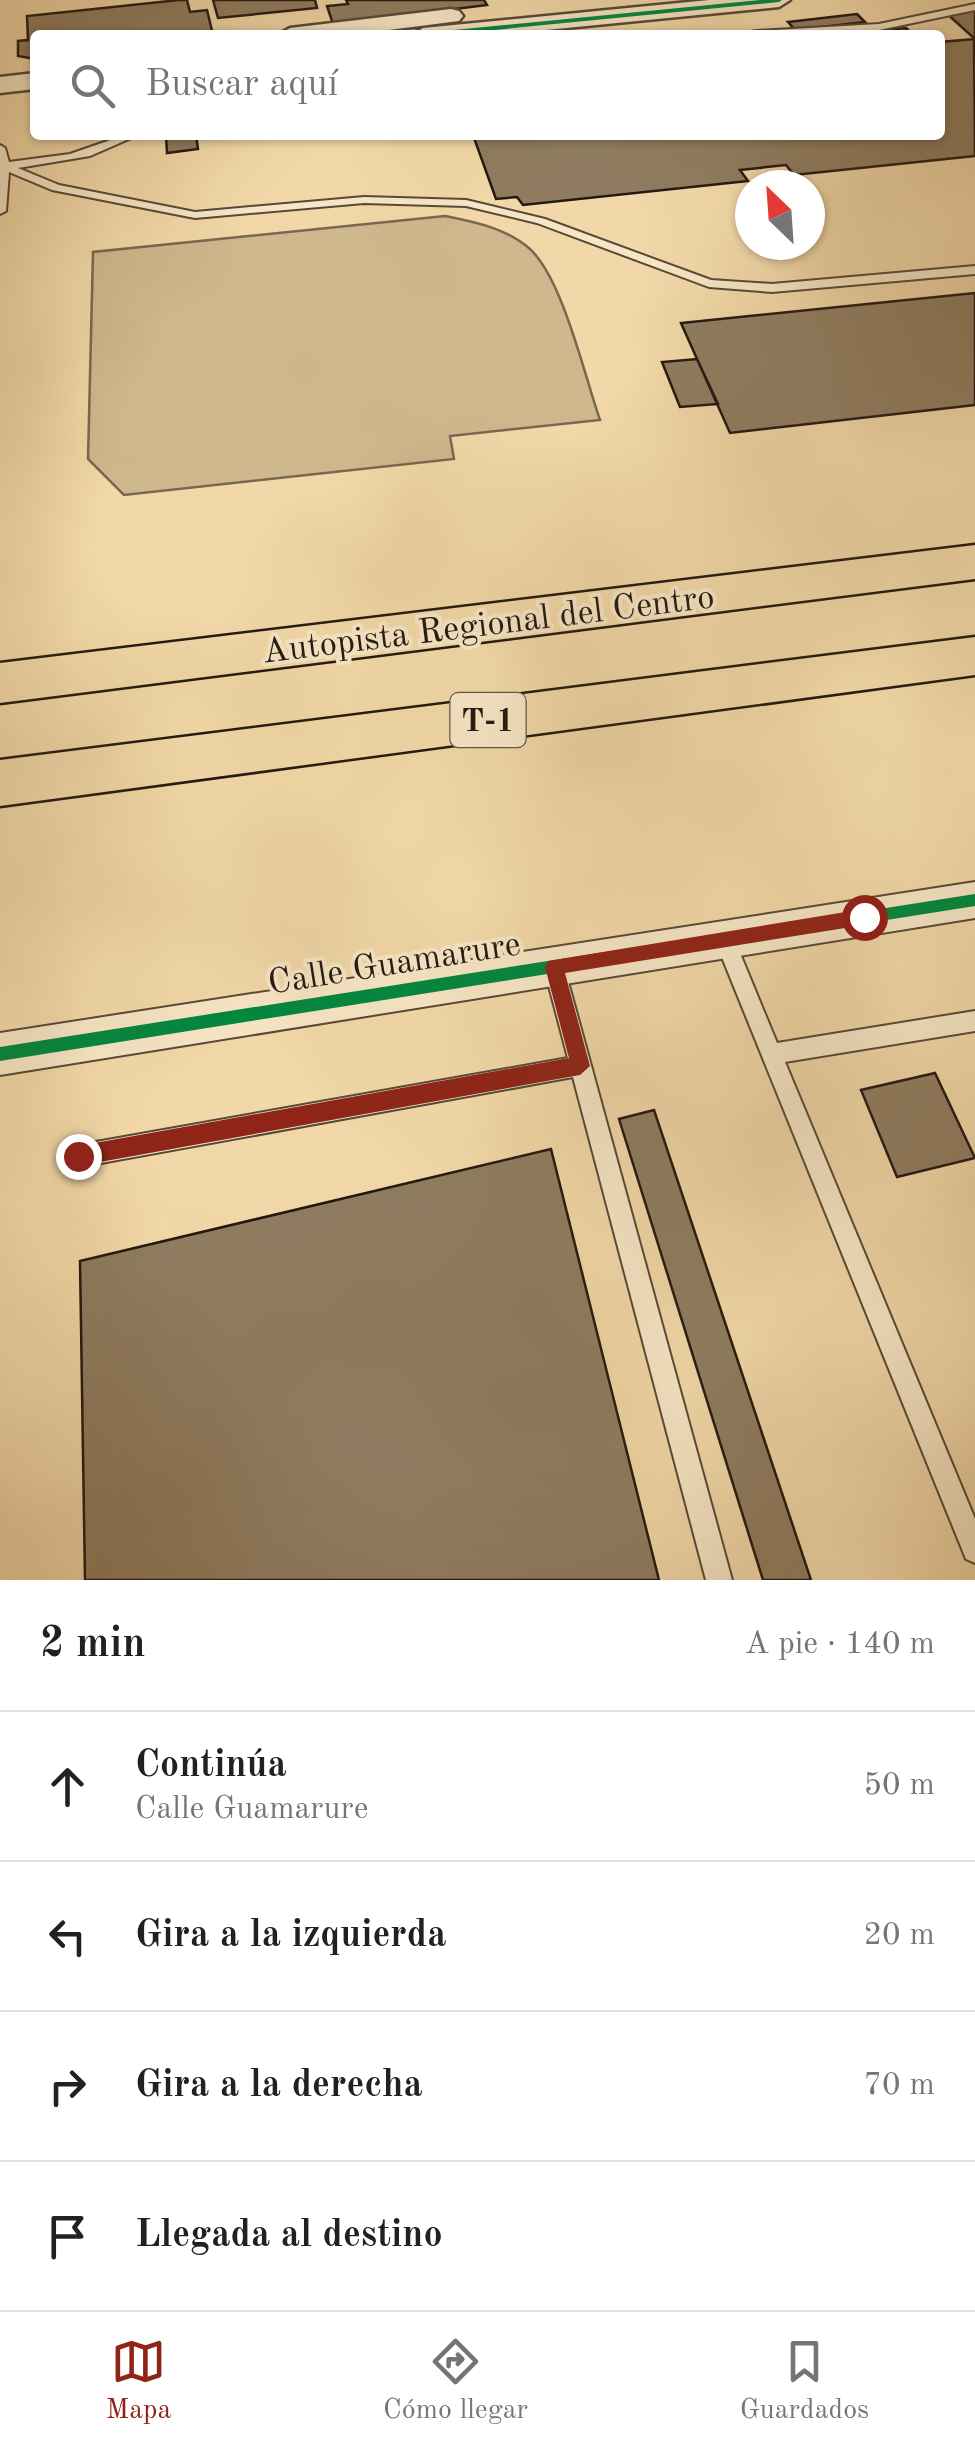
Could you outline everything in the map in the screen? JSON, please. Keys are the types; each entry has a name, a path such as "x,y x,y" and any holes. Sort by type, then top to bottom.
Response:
{"highway":[{"name":"Autopista Regional del Centro","path":"0,683 975,562"},
{"name":"T-1","path":"0,783 975,656"}],"street":[{"path":"337,30 622,0"},
{"path":"473,30 779,0"},
{"path":"0,69 30,66"},
{"path":"0,85 30,82"},
{"name":"Calle Guamarure","path":"0,1054 975,900"}],"lane":[{"path":"838,30 902,24 938,12 975,7"},
{"path":"4,166 75,158 123,140"},
{"path":"0,148 4,166 0,211"},
{"path":"4,166 56,188 195,214 364,200 466,203 541,221 710,284 772,288 975,270"},
{"path":"725,940 975,1550"},
{"path":"554,967 720,1580"},
{"path":"772,1054 975,1021"},
{"path":"78,1156 580,1066"}],"shaded area":[{"path":"445,216 511,236 542,263 562,305 600,420 450,436 454,459 124,495 88,459 93,252"}],"building":[{"path":"187,0 190,12 207,10 212,30 30,30 30,58 18,56 18,41 28,40 27,16"},
{"path":"213,0 315,0 317,8 218,18"},
{"path":"346,0 484,0 487,5 333,24 327,6 348,4"},
{"path":"975,10 975,39 946,13"},
{"path":"857,14 865,22 795,30 788,22"},
{"path":"974,39 975,156 825,172 790,170 786,165 735,170 735,182 523,205 517,197 496,199 475,140 945,140 945,42"},
{"path":"166,140 197,140 198,149 167,153"},
{"path":"975,293 975,405 730,433 681,323"},
{"path":"697,359 718,404 680,407 662,362"},
{"path":"935,1073 975,1158 897,1177 861,1090"},
{"path":"654,1110 811,1580 763,1580 619,1119"},
{"path":"551,1149 659,1580 85,1580 80,1261"}],"cycle path":[{"path":"474,30 779,0"},
{"path":"0,1054 975,900"}],"route":[{"path":"78,1156 580,1066 554,967 864,917"}]}
